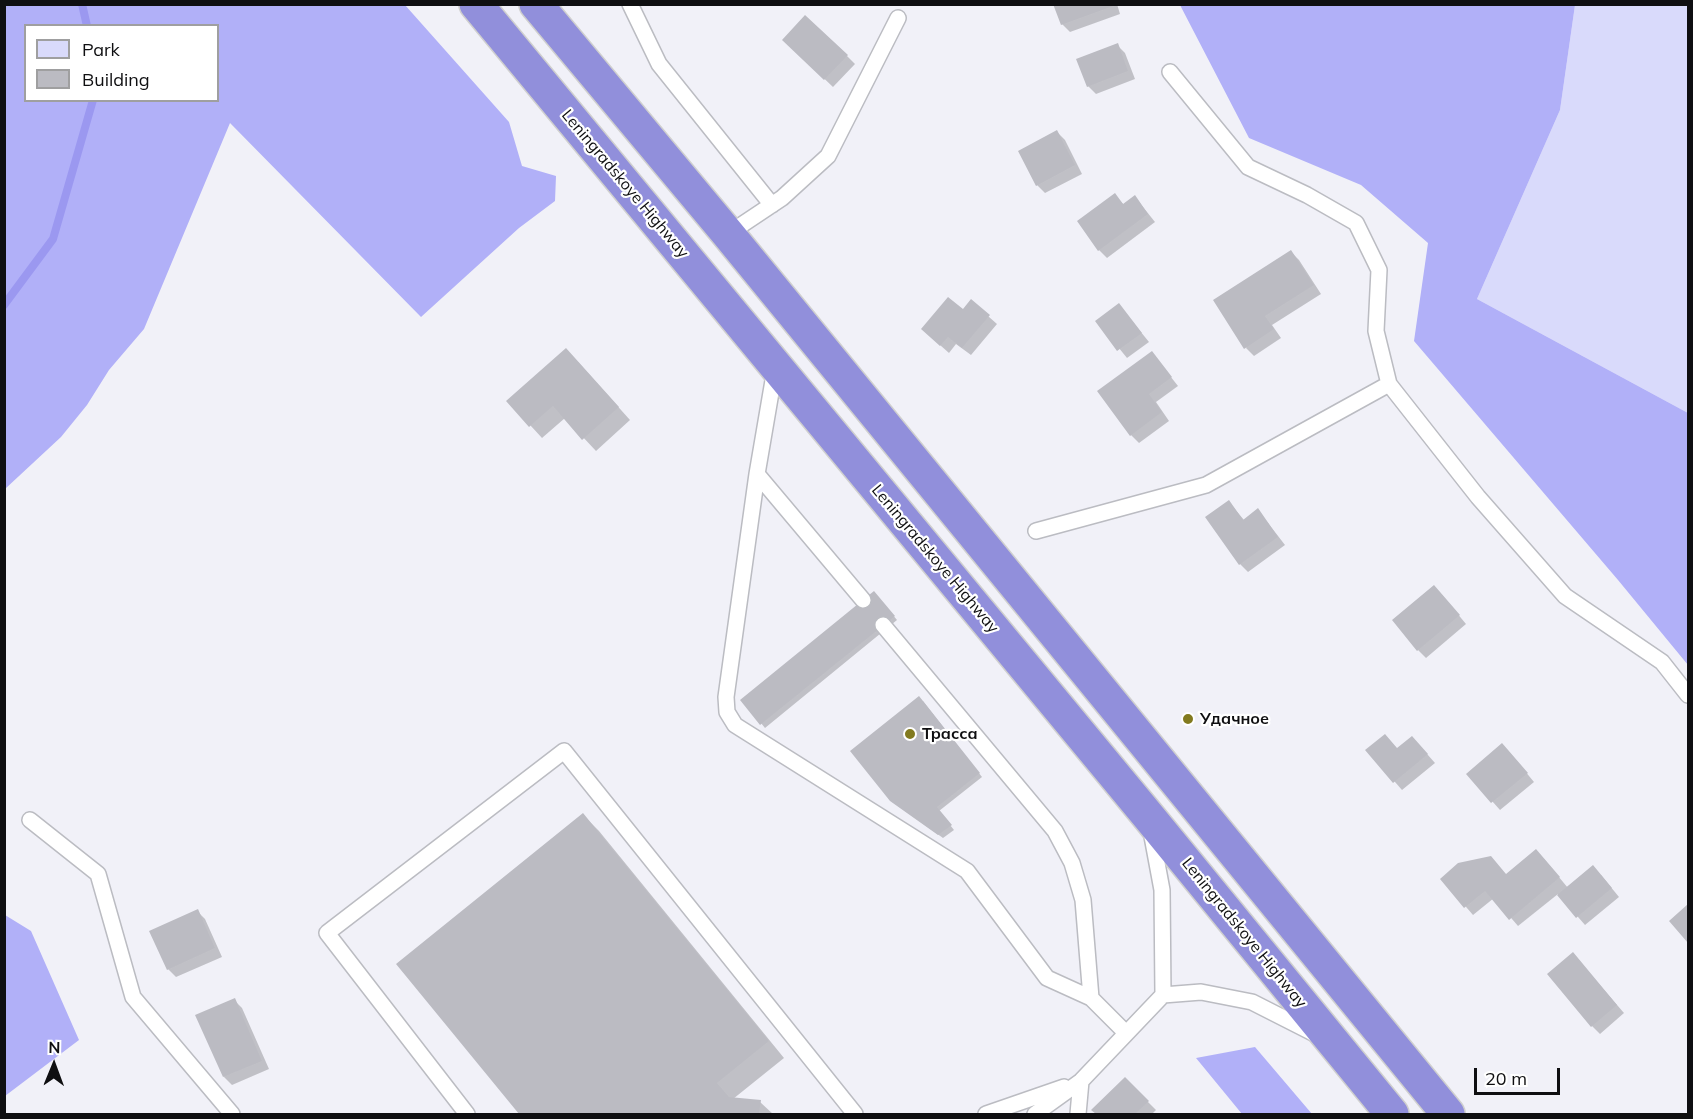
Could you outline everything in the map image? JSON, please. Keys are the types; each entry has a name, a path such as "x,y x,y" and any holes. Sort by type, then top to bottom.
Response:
{"highway":[{"name":"Leningradskoye Highway","path":"476,4 1392,1114"},
{"path":"536,4 728,234 1448,1114"}],"lane":[{"path":"630,4 659,64 772,205"},
{"path":"728,234 783,198 828,156 898,18"},
{"path":"1170,72 1248,167 1307,195 1356,223 1379,270 1376,331 1389,384 1478,497 1565,597 1662,662 1689,695"},
{"path":"775,366 757,474 726,697 727,712 735,725 967,871 1047,978 1091,998 1126,1033"},
{"path":"1036,531 1206,485 1389,384"},
{"path":"757,474 863,600"},
{"path":"883,625 1055,831 1072,863 1083,900 1091,998"},
{"path":"468,1114 327,933 564,751 855,1114"},
{"path":"1149,817 1162,890 1163,995"},
{"path":"30,820 98,874 133,997 232,1114"},
{"path":"1035,1114 1081,1081 1163,995 1201,992 1252,1002 1334,1043"},
{"path":"986,1114 1081,1081"},
{"path":"1078,1114 1081,1081"}],"green space":[{"path":"1575,5 1688,5 1688,413 1477,299 1560,110"}],"shaded area":[{"path":"5,4 405,5 509,122 522,166 556,176 555,201 519,228 421,317 230,123 144,329 109,370 87,405 61,437 5,489"},
{"path":"1180,5 1575,5 1560,110 1477,299 1688,413 1688,665 1414,341 1428,243 1361,185 1249,138"},
{"path":"5,915 31,931 79,1040 5,1096"},
{"path":"1255,1047 1312,1114 1242,1114 1196,1058"}],"building":[{"path":"1053,4 1116,4 1116,5 1061,25"},
{"path":"805,15 848,55 824,80 782,40"},
{"path":"1118,43 1128,71 1087,87 1076,59"},
{"path":"1057,130 1075,165 1036,186 1018,151"},
{"path":"1115,193 1123,204 1135,195 1148,214 1098,251 1077,221"},
{"path":"1291,250 1314,285 1265,316 1274,329 1244,349 1213,300"},
{"path":"948,297 963,309 971,299 990,315 962,348 948,337 940,346 921,329"},
{"path":"1119,303 1142,333 1117,351 1095,321"},
{"path":"566,348 619,407 582,440 553,406 529,427 506,401"},
{"path":"1152,351 1172,377 1149,394 1162,412 1130,436 1097,391"},
{"path":"1229,500 1243,520 1258,508 1278,537 1239,565 1205,517"},
{"path":"1434,585 1460,615 1417,651 1392,620"},
{"path":"874,591 895,616 760,725 740,700"},
{"path":"919,696 980,773 937,807 952,825 938,835 890,801 850,751"},
{"path":"1385,734 1397,748 1412,736 1428,754 1393,783 1365,750"},
{"path":"1502,743 1528,773 1491,803 1466,774"},
{"path":"583,813 769,1041 717,1083 729,1097 761,1100 759,1114 519,1114 396,964"},
{"path":"1536,849 1560,877 1509,920 1485,891 1464,908 1440,879 1458,863 1491,856 1506,874"},
{"path":"1593,865 1612,888 1576,918 1557,895"},
{"path":"1688,904 1688,943 1669,921"},
{"path":"198,909 215,948 167,970 149,931"},
{"path":"1573,952 1617,1005 1591,1027 1547,974"},
{"path":"235,998 262,1061 223,1077 195,1015"},
{"path":"1125,1077 1149,1101 1135,1114 1096,1114 1091,1110"}],"waterway":[{"path":"82,4 87,24"},
{"path":"4,305 53,239 92,102"}],"place":[{"name":"Удачное","path":"1188,719"},
{"name":"Трасса","path":"910,734"}]}
